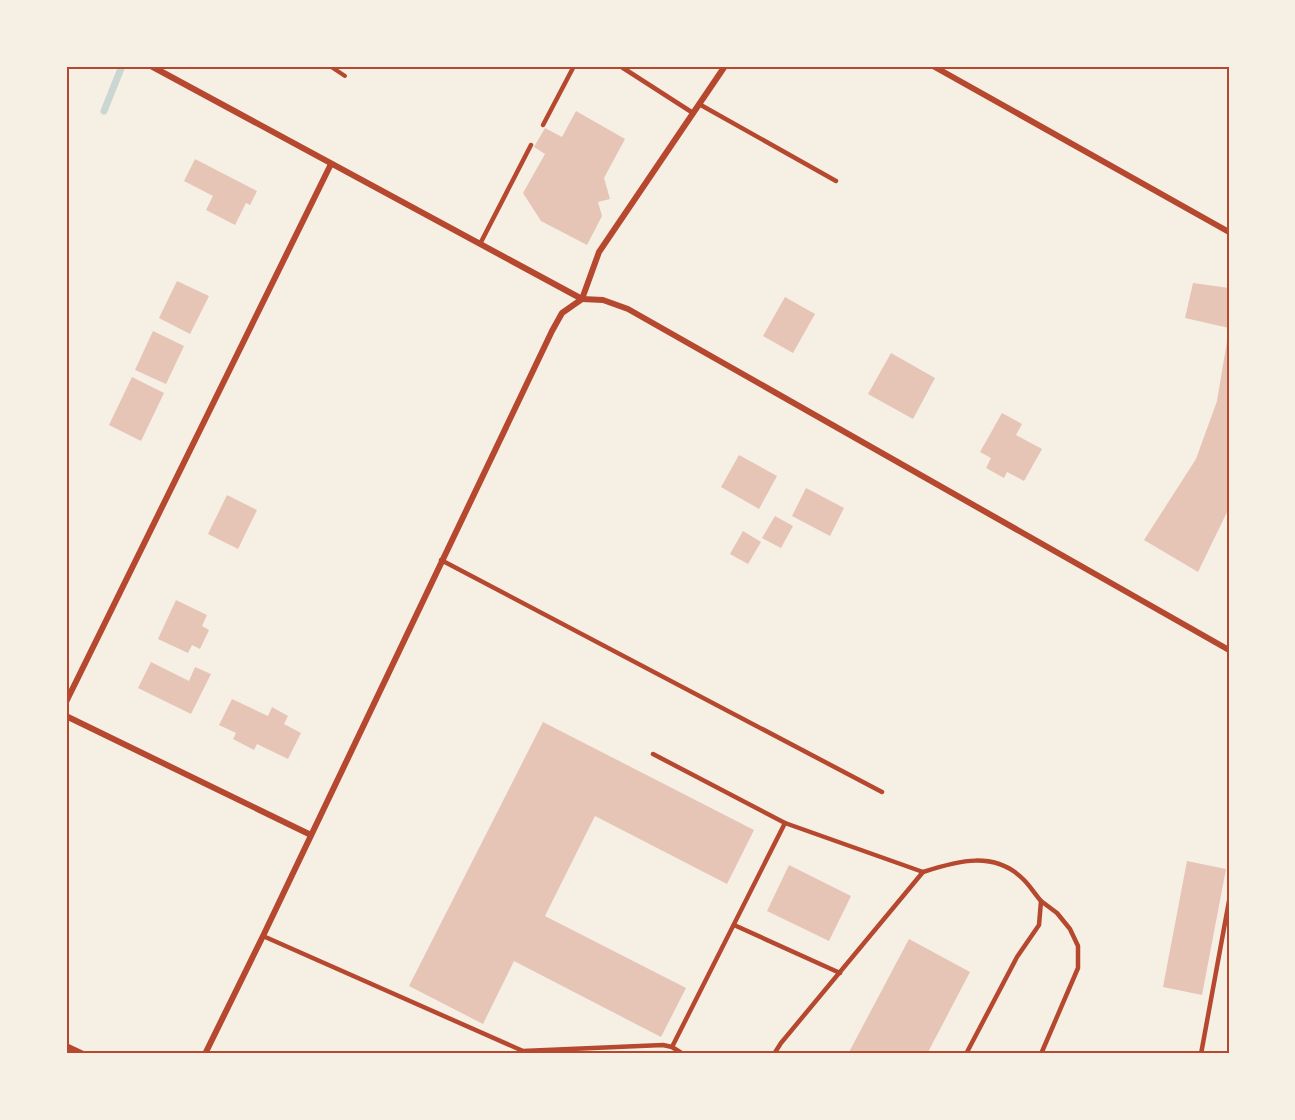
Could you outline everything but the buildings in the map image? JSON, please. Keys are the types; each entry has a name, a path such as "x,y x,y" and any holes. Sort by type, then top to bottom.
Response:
{"street":[{"path":"152,66 582,299 603,300 628,309 1229,650"},
{"path":"205,1054 552,331 562,313 582,299 599,252 725,66"},
{"path":"933,66 1229,232"},
{"path":"66,702 331,164"},
{"path":"66,716 311,835"},
{"path":"66,1046 83,1054"}],"lane":[{"path":"543,125 574,66"},
{"path":"620,66 693,113"},
{"path":"632,73 636,66"},
{"path":"699,104 837,182"},
{"path":"480,244 531,145"},
{"path":"441,560 882,792"},
{"path":"653,754 785,823 923,872"},
{"path":"672,1047 785,823"},
{"path":"774,1054 923,872 957,861 994,861 1022,878 1041,901 1070,929 1078,946 1078,968 1041,1054"},
{"path":"966,1054 1017,957 1039,925 1041,901"},
{"path":"1201,1054 1229,901"},
{"path":"734,926 840,973"},
{"path":"263,936 523,1052 663,1045 672,1047 683,1054"}],"path":[{"path":"330,66 345,76"}],"waterway":[{"path":"104,111 122,66"}]}
